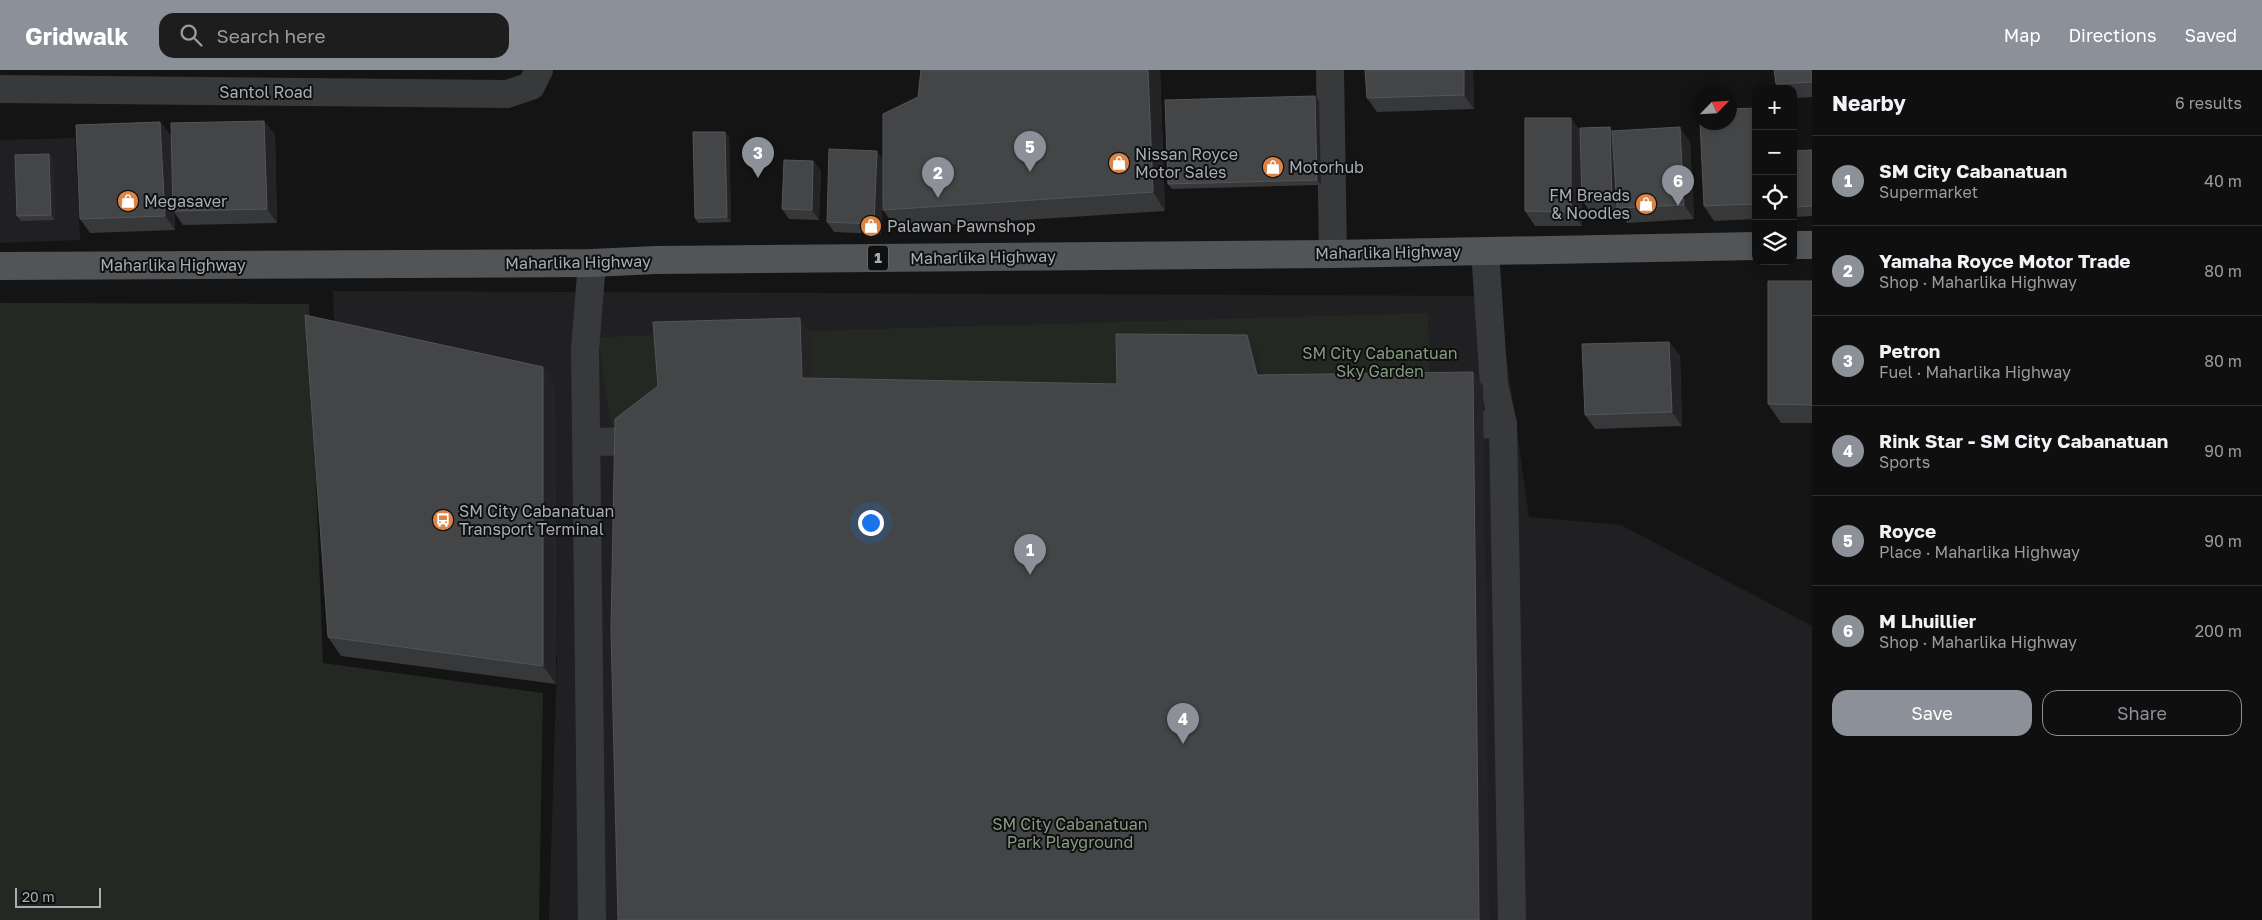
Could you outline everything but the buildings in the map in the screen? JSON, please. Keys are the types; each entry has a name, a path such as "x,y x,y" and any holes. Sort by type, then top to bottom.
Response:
{"main road":[{"path":"1797,245 1812,245"},
{"name":"Maharlika Highway","path":"0,266 592,263 656,260 1333,254 1752,246"}],"street":[{"path":"1330,70 1333,254"},
{"name":"Santol Road","path":"0,90 507,94 535,78"},
{"path":"1485,251 1494,385 1503,424 1512,920"},
{"path":"592,263 585,349 592,920"},
{"path":"1423,425 1503,424"},
{"path":"587,442 676,440"}],"shaded area":[{"path":"75,138 80,240 0,243 0,140"},
{"path":"333,291 1498,296 1529,517 1621,525 1812,626 1812,920 549,920 557,656 346,641"}],"green space":[{"path":"0,303 309,304 323,663 543,693 539,920 0,920"},
{"name":"SM City Cabanatuan Sky Garden","path":"1428,313 1430,408 611,425 598,337"}],"place":[{"name":"Nissan Royce Motor Sales","path":"1119,163"},
{"name":"Motorhub","path":"1273,167"},
{"name":"Royce","path":"1030,172"},
{"name":"Petron","path":"758,178"},
{"name":"Yamaha Royce Motor Trade","path":"938,198"},
{"name":"Megasaver","path":"128,201"},
{"name":"FM Breads & Noodles","path":"1646,204"},
{"name":"M Lhuillier","path":"1678,206"},
{"name":"Palawan Pawnshop","path":"871,226"},
{"name":"SM City Cabanatuan Transport Terminal","path":"443,520"},
{"name":"SM City Cabanatuan","path":"1030,575"},
{"name":"Rink Star - SM City Cabanatuan","path":"1183,744"}],"park label":[{"name":"SM City Cabanatuan Park Playground","path":"1070,833"}]}
